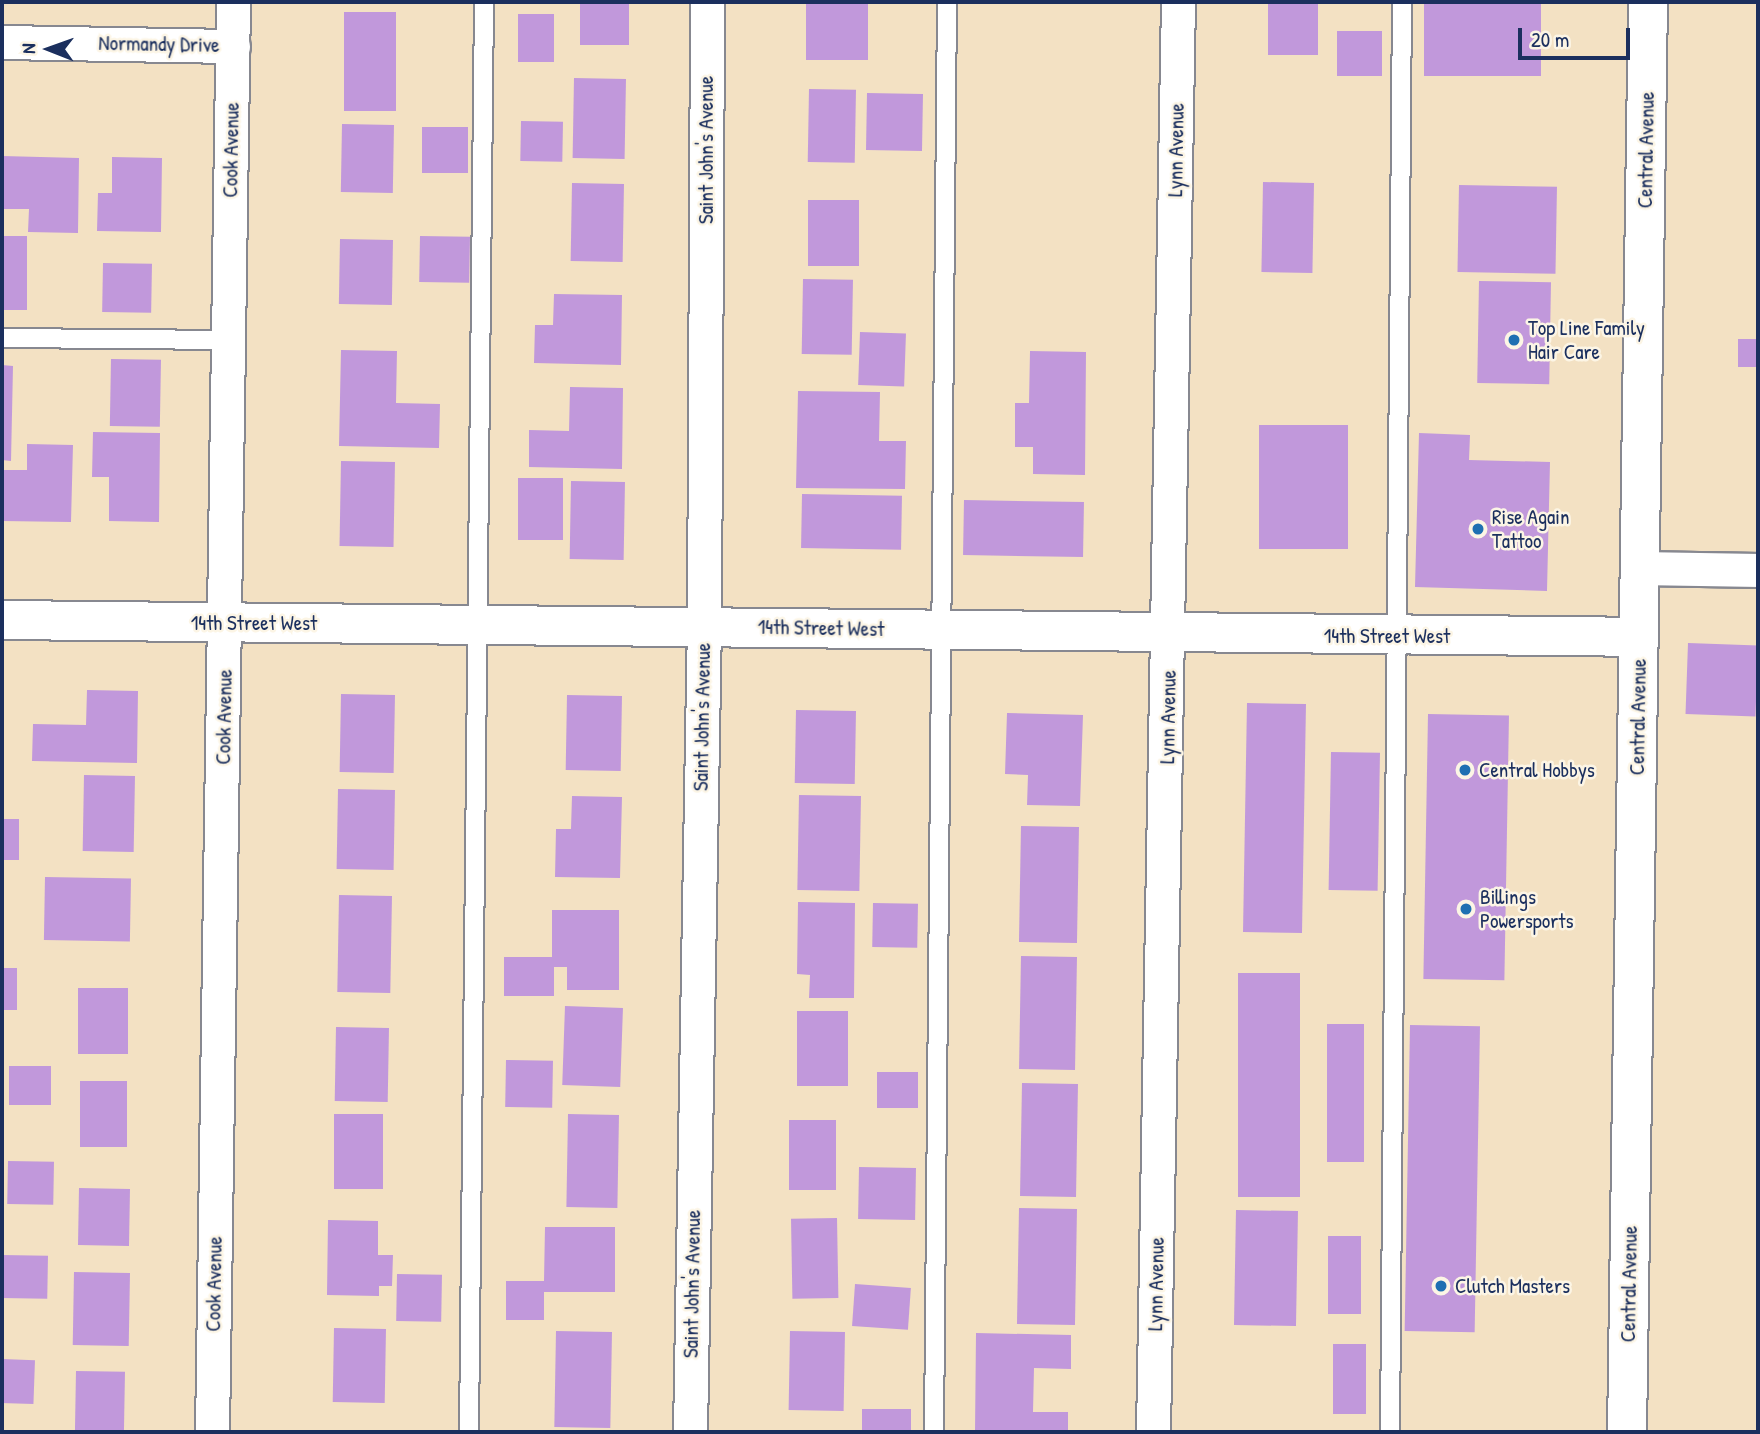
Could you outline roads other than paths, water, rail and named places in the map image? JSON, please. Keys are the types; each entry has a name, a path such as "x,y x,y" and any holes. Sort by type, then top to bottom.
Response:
{"street":[{"name":"Cook Avenue","path":"212,1432 233,2"},
{"name":"Saint John's Avenue","path":"690,1432 704,625 707,2"},
{"name":"Lynn Avenue","path":"1153,1432 1178,2"},
{"name":"Central Avenue","path":"1627,1432 1648,2"},
{"name":"Normandy Drive","path":"2,42 233,46"},
{"path":"1640,568 1758,570"},
{"name":"14th Street West","path":"2,620 704,625 1169,635 1639,637"}],"lane":[{"path":"469,1432 484,2"},
{"path":"934,1432 939,631 947,2"},
{"path":"1390,1432 1402,2"},
{"path":"2,338 229,340"}],"place":[{"name":"Top Line Family Hair Care","path":"1514,340"},
{"name":"Rise Again Tattoo","path":"1478,529"},
{"name":"Central Hobbys","path":"1465,770"},
{"name":"Billings Powersports","path":"1466,909"},
{"name":"Clutch Masters","path":"1441,1286"}]}
